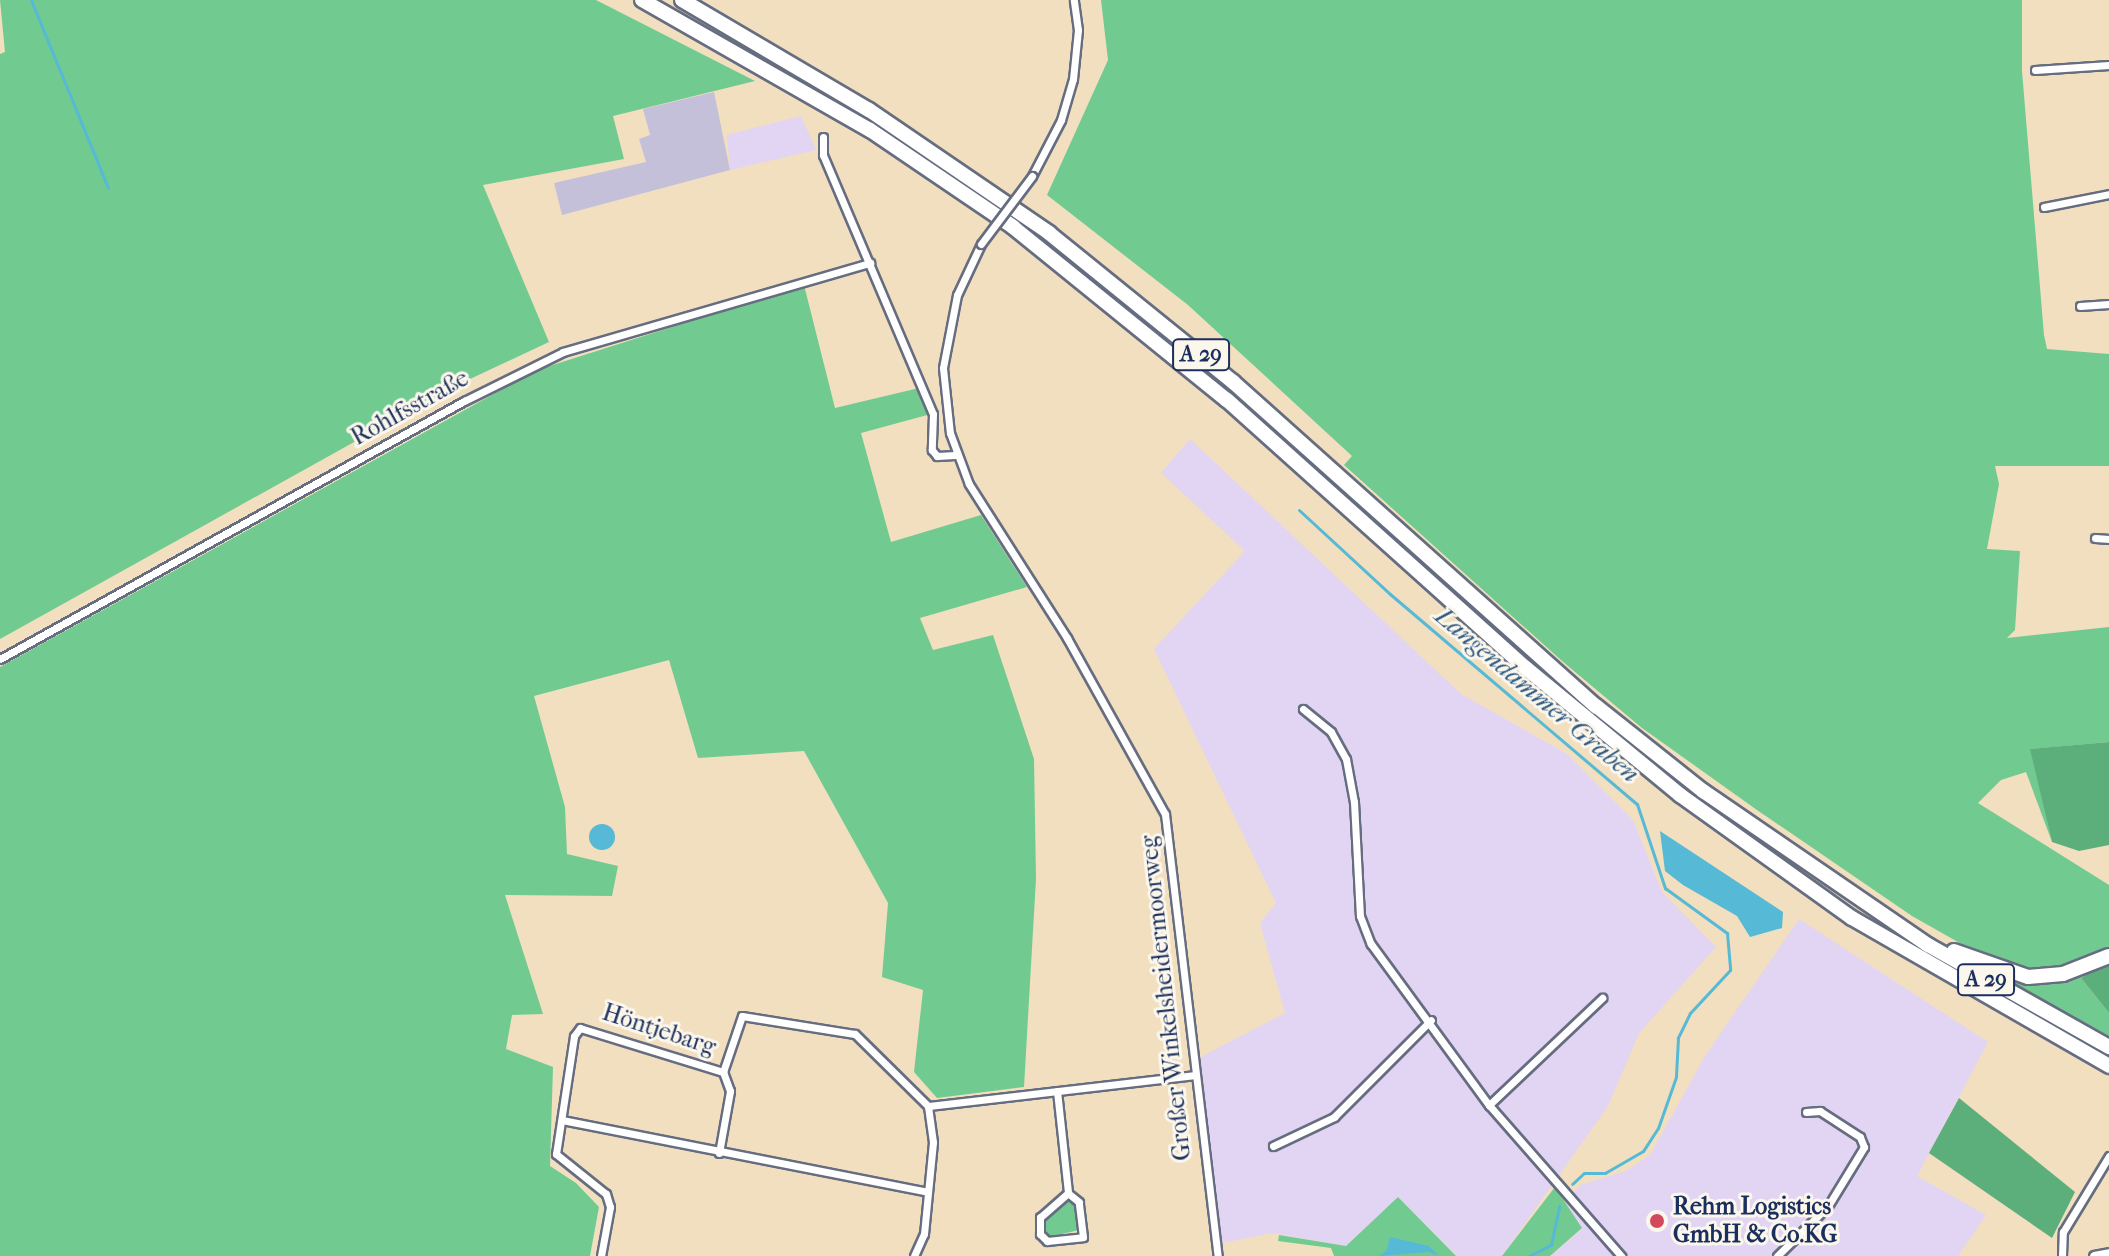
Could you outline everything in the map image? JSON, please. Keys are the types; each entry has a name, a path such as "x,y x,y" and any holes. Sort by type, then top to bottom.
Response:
{"highway":[{"name":"A 29","path":"642,0 870,130 1032,241 1227,400 1526,668 1680,795 1852,918 2109,1066"},
{"name":"A 29","path":"682,0 869,110 1049,233 1233,382 1596,706 1703,791 1866,906 2109,1047"},
{"path":"1866,906 1881,907 1963,956 2016,975 2063,974 2109,956"}],"street":[{"name":"Großer Winkelsheidermoorweg","path":"1074,0 1078,30 1073,79 1055,135 1032,176 981,244 957,295 943,368 955,455 1165,814 1218,1256"},
{"path":"2035,70 2109,65"},
{"name":"Großer Winkelsheidermoorweg","path":"823,137 823,155 933,414 932,450 937,456 955,455"},
{"path":"2044,207 2109,194"},
{"name":"Rohlfsstraße","path":"0,659 464,401 563,352 870,263"},
{"path":"2080,306 2109,304"},
{"path":"2095,538 2109,539"},
{"path":"1303,709 1331,732 1346,759 1354,802 1360,916 1371,944 1431,1020 1489,1105 1621,1256"},
{"path":"1489,1105 1602,998"},
{"name":"Höntjebarg","path":"719,1153 730,1091 723,1072 737,1025 749,1015 855,1034 928,1106"},
{"path":"1273,1146 1334,1117 1431,1020"},
{"name":"Höntjebarg","path":"601,1256 610,1207 606,1194 560,1161 562,1120 580,1028 723,1072"},
{"path":"914,1256 924,1234 933,1142 928,1106 1194,1075"},
{"path":"1057,1091 1068,1193 1079,1202 1083,1237 1047,1241 1040,1234 1040,1217 1068,1193"},
{"path":"1777,1256 1828,1206 1864,1147 1860,1137 1820,1111 1806,1112"},
{"path":"562,1120 928,1192"},
{"path":"2062,1256 2063,1232 2109,1156"},
{"path":"2094,1256 2109,1253"}],"shaded area":[{"path":"714,92 730,170 562,215 554,183 646,162 639,139 650,135 643,109"},
{"path":"801,116 816,150 730,170 727,135"},
{"path":"1190,439 1461,694 1567,754 1633,820 1662,892 1716,947 1639,1033 1608,1106 1502,1256 1456,1256 1398,1197 1346,1246 1272,1233 1222,1243 1197,1059 1285,1013 1260,923 1276,903 1154,649 1245,551 1161,473"},
{"path":"1799,919 1988,1042 1917,1176 1986,1215 1958,1256 1550,1256 1582,1229 1565,1202 1580,1185 1626,1171 1650,1155 1705,1056"}],"green space":[{"path":"0,0 596,0 755,81 613,116 624,159 483,185 549,342 453,387 0,639 0,54 5,52"},
{"path":"1101,0 2022,0 2022,71 2044,335 2047,349 2109,354 2109,466 1995,466 1999,484 1987,549 2020,551 2015,630 2007,638 2109,627 2109,742 2031,749 2052,842 2026,772 2001,780 1978,803 2109,885 2109,947 2065,966 2038,969 1988,959 1912,916 1757,810 1642,728 1562,661 1344,465 1352,456 1188,305 1047,195 1108,60"},
{"path":"804,285 835,408 919,388 931,414 861,433 891,542 981,515 1027,587 920,618 933,650 993,635 1034,759 1036,879 1024,1087 937,1098 914,1072 923,990 882,977 888,903 804,751 698,758 669,660 534,696 565,807 567,854 618,866 612,896 505,895 543,1014 512,1015 506,1049 553,1067 550,1166 576,1183 599,1207 590,1256 0,1256 0,667 537,370"},
{"path":"2109,742 2109,845 2079,851 2052,842 2030,749"},
{"path":"2109,959 2109,1013 2081,978"},
{"path":"2086,970 2081,978 2109,1013 2109,1036 1998,975"},
{"path":"1959,1098 2075,1192 2052,1238 1929,1153"},
{"path":"1555,1187 1582,1228 1550,1256 1502,1256"},
{"path":"1398,1197 1456,1256 1334,1256 1331,1248 1278,1241 1279,1235 1346,1246"},
{"path":"1068,1198 1077,1208 1079,1230 1049,1237 1042,1230 1044,1219"}],"water":[{"path":"602,824 611,828 615,837 611,846 602,850 593,846 589,837 593,828"},
{"path":"1660,831 1783,912 1782,928 1750,937 1737,916 1665,871"},
{"path":"1390,1237 1429,1246 1439,1256 1429,1252 1379,1256 1387,1250"}],"waterway":[{"path":"31,0 108,188"},
{"name":"Langendammer Graben","path":"1299,510 1390,594 1637,804 1665,888 1727,933 1730,970 1690,1013 1678,1038 1676,1077 1658,1128 1643,1151 1605,1173 1584,1173 1572,1184"},
{"name":"Langendammer Graben","path":"1529,1256 1551,1245 1559,1206"}],"place":[{"name":"Rehm Logistics GmbH & Co.KG","path":"1657,1221"}]}
